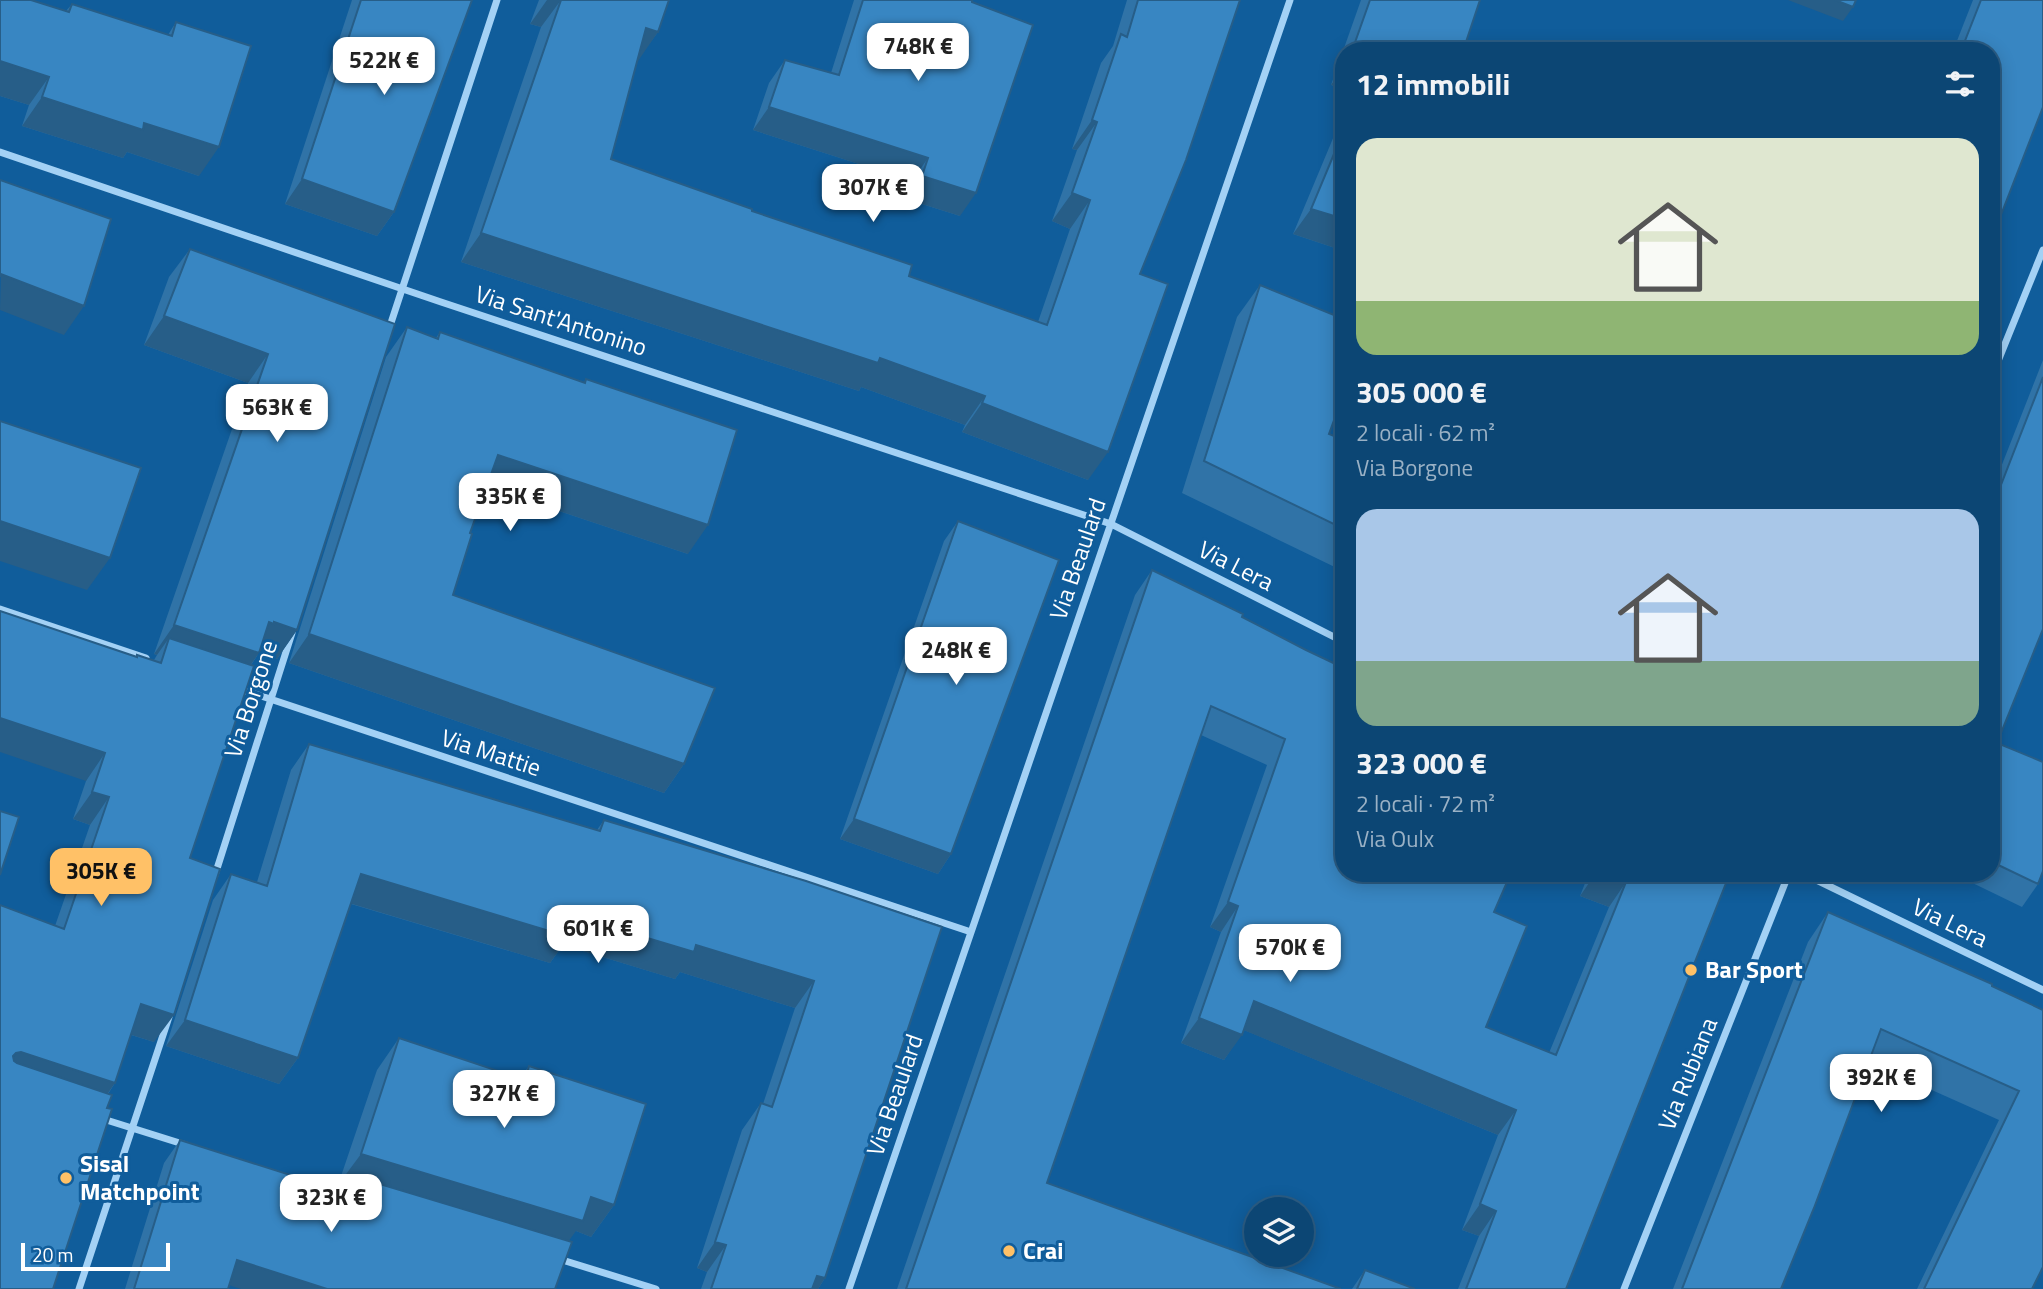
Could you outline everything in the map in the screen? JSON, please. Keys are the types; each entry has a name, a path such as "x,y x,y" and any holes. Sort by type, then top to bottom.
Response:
{"street":[{"path":"385,341 497,0"},
{"name":"Via Beaulard","path":"849,1289 1290,0"},
{"name":"Via Sant'Antonino","path":"0,152 1111,524"},
{"path":"2000,356 2043,250"},
{"name":"Via Lera","path":"1111,524 1335,637"},
{"path":"0,610 153,660"},
{"name":"Via Borgone","path":"214,878 293,629"},
{"name":"Via Mattie","path":"229,686 971,932"},
{"name":"Via Rubiana","path":"1624,1289 1785,882"},
{"name":"Via Lera","path":"1821,882 2043,990"},
{"path":"79,1289 172,1007"},
{"path":"89,1114 195,1148"},
{"path":"551,1257 656,1289"}],"building":[{"path":"0,0 31,0 69,12 72,4 172,36 176,22 251,46 219,147 144,123 143,130 42,97 49,77 0,61"},
{"path":"361,0 472,0 394,212 302,179"},
{"path":"561,0 669,0 658,32 646,28 611,159 752,211 912,265 909,276 1047,325 1090,200 1072,193 1097,122 1092,120 1121,34 1127,37 1138,0 1240,0 1186,160 1140,274 1168,284 1108,452 982,403 985,396 880,358 878,363 481,233"},
{"path":"863,0 972,0 1033,25 976,193 922,176 928,158 769,107 785,60 839,75"},
{"path":"1370,0 1480,0 1466,42 1355,42"},
{"path":"1835,0 1856,0 1853,7"},
{"path":"1981,0 2043,0 2043,107 2000,217 2000,42 1965,42"},
{"path":"1335,152 1335,216 1311,209"},
{"path":"0,180 111,219 84,306 1,274 0,277"},
{"path":"190,249 395,324 297,630 269,622 259,653 174,625 268,354 164,316"},
{"path":"1260,285 1335,315 1335,418 1329,434 1335,436 1335,525 1204,461"},
{"path":"407,327 438,339 440,332 585,383 586,379 737,430 708,525 498,455 470,533 472,534 453,595 715,688 684,764 309,634"},
{"path":"2043,377 2043,629 2000,736 2000,487"},
{"path":"0,421 141,468 110,558 0,521"},
{"path":"958,521 1059,560 951,854 854,819"},
{"path":"1152,570 1243,614 1242,617 1335,664 1335,882 1507,882 1494,912 1527,926 1486,1027 1556,1055 1626,882 1726,882 1566,1289 1466,1289 1496,1211 1480,1204 1516,1110 1254,1001 1242,1035 1199,1018 1238,906 1228,902 1285,739 1211,706 1047,1183 1244,1254 1244,1267 1280,1267 1341,1289 906,1289"},
{"path":"0,611 161,663 169,638 254,666 190,858 220,869 174,1015 141,1004 115,1083 21,1052 13,1056 17,1063 112,1095 107,1108 112,1109 53,1289 0,1289 0,905 64,929 109,797 92,792 105,753 0,718"},
{"path":"309,744 600,831 604,820 806,881 942,927 825,1278 817,1276 812,1289 711,1289 726,1245 715,1242 761,1103 772,1107 814,981 696,945 694,952 574,916 569,937 361,874 298,1058 185,1020 231,874 267,886"},
{"path":"2000,744 2043,762 2043,871 2038,884 2000,866"},
{"path":"0,811 19,817 0,875"},
{"path":"1828,912 1992,984 2043,1010 2043,1267 2032,1289 1924,1289 2019,1091 1881,1029 1781,1289 1682,1289"},
{"path":"399,1038 525,1080 529,1066 646,1104 614,1205 591,1197 583,1221 361,1154"},
{"path":"180,1140 344,1192 350,1175 572,1242 555,1289 327,1289 237,1260 228,1289 134,1289"},
{"path":"1365,1270 1415,1289 1357,1289"}],"place":[{"name":"Bar Sport","path":"1691,970"},
{"name":"Sisal Matchpoint","path":"66,1178"},
{"name":"Crai","path":"1009,1251"}]}
